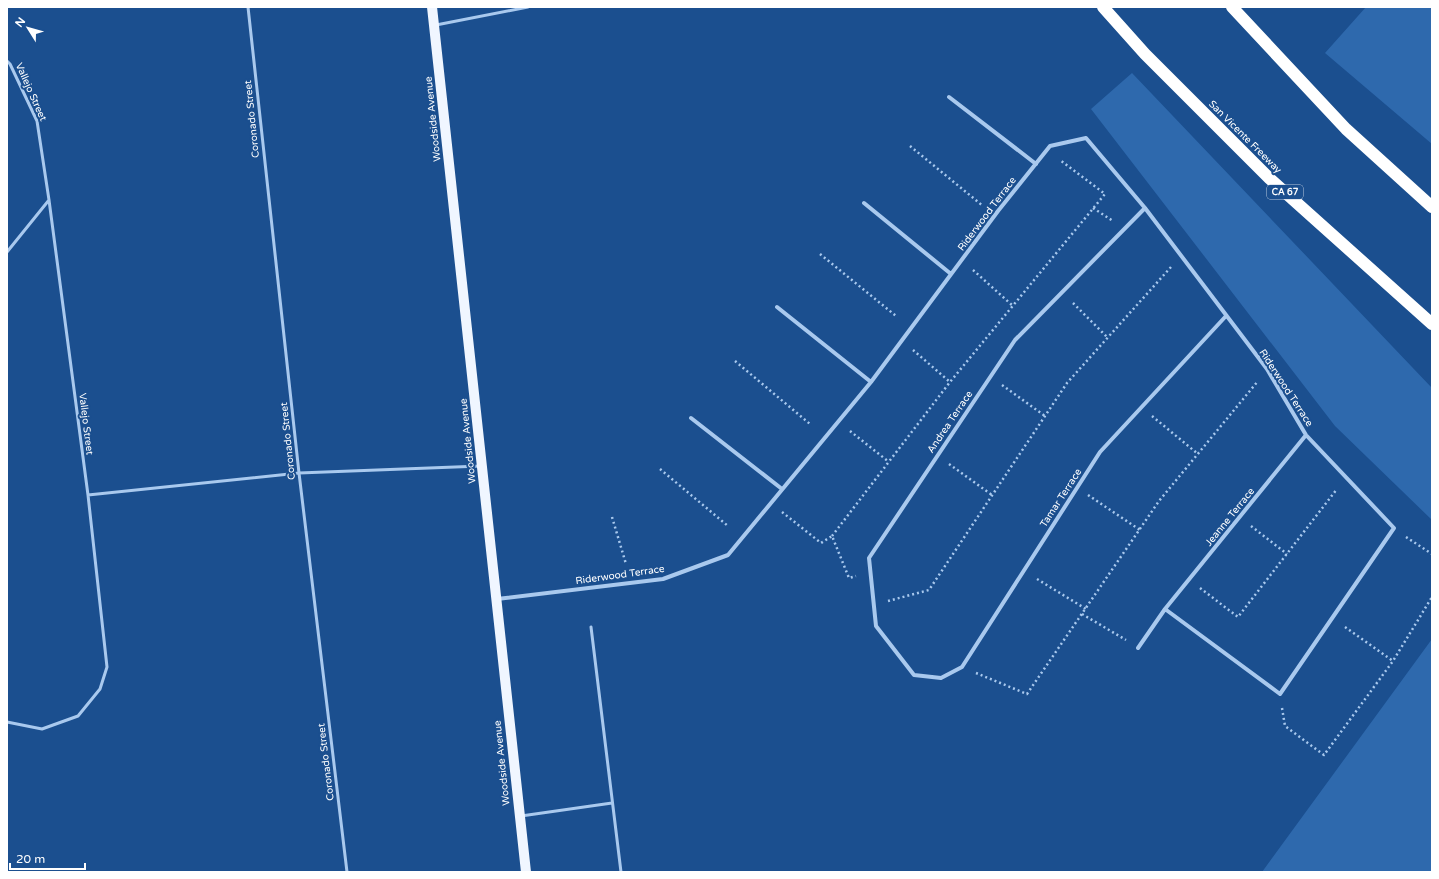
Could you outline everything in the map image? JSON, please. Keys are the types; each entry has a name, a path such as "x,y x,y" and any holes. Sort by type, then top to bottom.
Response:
{"highway":[{"name":"San Vicente Freeway","path":"1103,7 1145,54 1270,178 1432,324"},
{"path":"1232,7 1346,129 1432,207"}],"main road":[{"name":"Woodside Avenue","path":"432,7 526,872"}],"street":[{"path":"949,97 1036,164"},
{"name":"Riderwood Terrace","path":"497,599 662,579 728,555 871,382 951,274 1050,146 1086,138 1145,208 1267,369 1306,435 1394,528"},
{"path":"864,203 951,274"},
{"name":"Andrea Terrace","path":"914,675 876,626 869,558 1015,340 1145,208"},
{"path":"777,307 871,382"},
{"name":"Tamar Terrace","path":"914,675 942,678 962,667 1100,452 1226,316"},
{"path":"691,418 782,490"},
{"name":"Jeanne Terrace","path":"1138,648 1165,609 1306,435"},
{"path":"1165,609 1280,694 1394,528"}],"lane":[{"name":"Coronado Street","path":"248,7 299,473 347,872"},
{"path":"435,25 528,7"},
{"name":"Vallejo Street","path":"7,61 10,64 37,121 49,200 88,495 107,667 100,689 78,716 42,729 7,722"},
{"path":"7,252 49,200"},
{"path":"88,495 299,473 482,466"},
{"path":"591,627 620,872"},
{"path":"520,816 612,803"}],"path":[{"path":"910,146 984,206"},
{"path":"770,504 821,542 832,536 950,382 1094,208 1104,194 1047,150"},
{"path":"1094,208 1124,229"},
{"path":"820,254 896,316"},
{"path":"874,605 929,590 1067,383 1181,256"},
{"path":"962,260 1013,306"},
{"path":"1062,292 1108,338"},
{"path":"902,340 950,382"},
{"path":"735,361 810,424"},
{"path":"962,667 1028,694 1159,501 1267,369"},
{"path":"990,377 1045,416"},
{"path":"1141,407 1198,454"},
{"path":"838,422 889,462"},
{"path":"937,456 992,495"},
{"path":"660,469 728,526"},
{"path":"1189,580 1238,616 1346,478"},
{"path":"1077,488 1140,530"},
{"path":"612,517 626,564"},
{"path":"1240,517 1287,554"},
{"path":"1394,528 1432,554"},
{"path":"832,536 848,578 871,574"},
{"path":"1024,571 1086,609"},
{"path":"1285,726 1324,756 1393,661 1432,597"},
{"path":"1082,614 1138,648"},
{"path":"1332,618 1393,661"}],"shaded area":[{"path":"1366,7 1432,7 1432,144 1325,53"},
{"path":"1132,73 1432,388 1432,520 1335,426 1091,109"},
{"path":"1432,639 1432,872 1262,872"}]}
